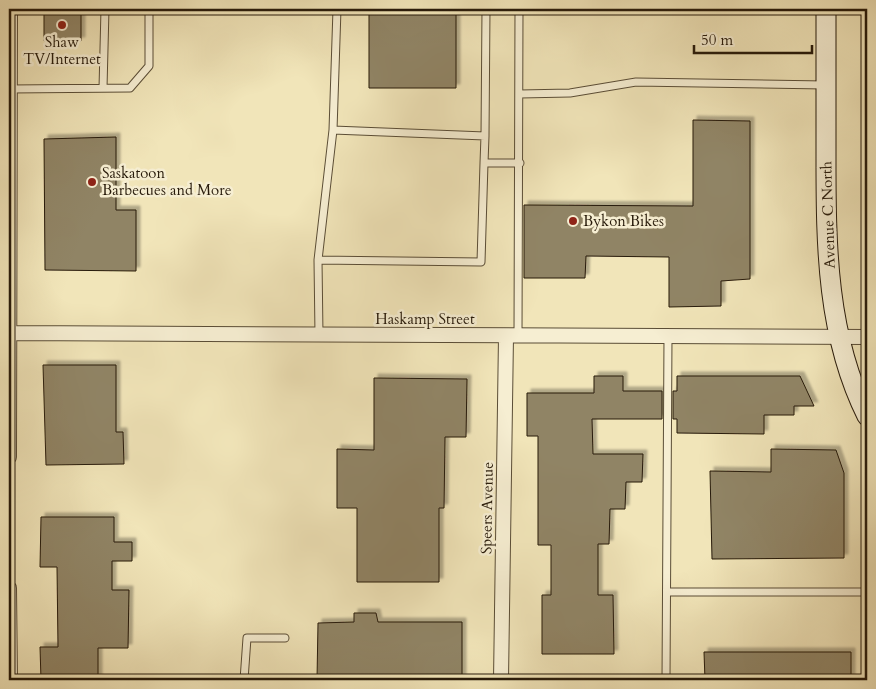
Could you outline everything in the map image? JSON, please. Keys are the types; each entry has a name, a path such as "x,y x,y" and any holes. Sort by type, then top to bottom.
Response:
{"main road":[{"name":"Avenue C North","path":"826,9 826,236 831,291 839,338 867,416"}],"street":[{"path":"9,10 9,303 11,333 9,457"},
{"name":"Haskamp Street","path":"11,333 867,338"},
{"name":"Speers Avenue","path":"501,680 512,336"},
{"path":"9,588 10,680"}],"lane":[{"path":"102,88 105,9"},
{"path":"10,89 130,88 149,66 149,9"},
{"path":"319,335 318,260 333,130 337,9"},
{"path":"318,260 481,262 485,136 486,9"},
{"path":"512,336 520,163 519,9"},
{"path":"520,94 570,93 636,82 826,84"},
{"path":"333,130 485,136"},
{"path":"484,163 520,163"},
{"path":"666,680 668,337"},
{"path":"667,592 867,592"},
{"path":"244,680 247,638 285,638"}],"building":[{"name":"Shaw TV/Internet","path":"44,9 81,9 81,41 44,41"},
{"path":"369,9 456,9 456,88 369,88"},
{"path":"693,120 750,121 750,279 721,281 721,306 669,307 669,257 586,256 585,278 524,278 524,205 693,206"},
{"path":"116,137 116,210 136,210 136,271 45,270 44,139"},
{"path":"43,365 116,365 116,432 123,432 124,464 46,465"},
{"path":"594,376 623,376 623,391 662,391 662,419 592,419 593,454 643,454 642,482 626,482 625,509 610,509 609,544 598,544 598,595 613,595 614,654 542,654 542,595 551,595 551,545 538,545 538,436 527,436 527,393 594,393"},
{"path":"677,376 800,376 814,406 794,406 794,415 764,415 764,434 677,433 677,419 673,419 673,391 677,391"},
{"path":"374,378 467,379 466,437 445,437 444,508 439,508 439,582 357,582 357,508 337,508 337,449 374,450"},
{"path":"771,449 836,450 844,473 844,558 712,559 710,471 771,472"},
{"path":"41,517 114,517 114,542 132,542 132,561 112,561 112,590 129,590 128,648 98,648 98,680 41,680 40,647 58,647 57,567 40,567"},
{"path":"354,613 376,613 378,622 462,622 462,679 317,679 318,623 354,622"},
{"path":"704,652 851,652 851,680 705,680"}],"place":[{"name":"Shaw TV/Internet","path":"62,25"},
{"name":"Saskatoon Barbecues and More","path":"92,182"},
{"name":"Bykon Bikes","path":"573,221"}]}
